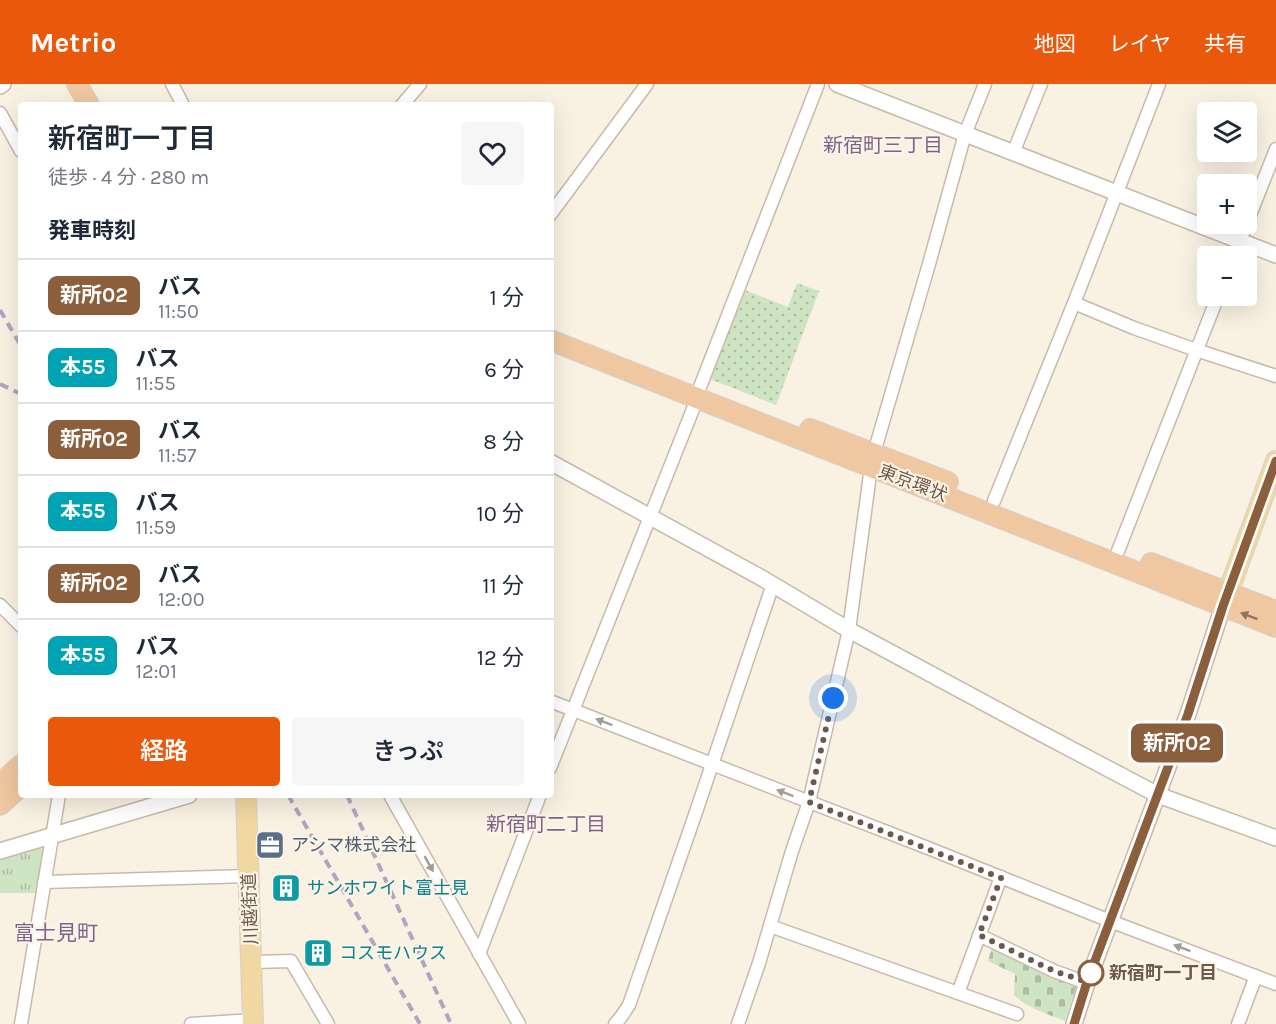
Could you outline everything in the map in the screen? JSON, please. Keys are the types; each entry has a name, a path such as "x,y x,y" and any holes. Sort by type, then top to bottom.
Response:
{"highway":[{"path":"77,84 87,102"},
{"name":"東京環状","path":"554,330 698,393"},
{"name":"東京環状","path":"554,341 698,393 873,460 1226,599 1276,611"},
{"name":"東京環状","path":"873,460 994,501 1118,551 1226,599 1276,627"},
{"path":"0,784 18,768"},
{"path":"0,805 18,789"}],"main road":[{"path":"1226,599 1276,461"},
{"name":"川越街道","path":"246,798 253,1022"}],"street":[{"path":"172,84 181,102"},
{"path":"405,102 420,84"},
{"path":"554,209 647,84"},
{"path":"554,758 818,84"},
{"path":"837,84 1276,255"},
{"path":"738,1024 809,802 849,630 873,460 965,134 985,84"},
{"path":"1013,153 1041,84"},
{"path":"994,501 1160,84"},
{"path":"0,113 18,146"},
{"path":"1238,246 1276,149"},
{"path":"1074,303 1134,328 1276,376"},
{"path":"1118,551 1214,306"},
{"path":"554,464 772,584 849,630 1158,795 1276,838"},
{"path":"615,1024 629,1005 772,584"},
{"path":"1074,1024 1087,982 1188,714 1226,599"},
{"path":"0,605 18,623"},
{"path":"554,703 1276,984"},
{"path":"21,1024 58,798"},
{"path":"0,851 179,798"},
{"path":"392,798 519,1024"},
{"path":"479,954 539,798"},
{"path":"44,882 249,876"},
{"path":"958,993 1001,878"},
{"path":"770,926 1017,1014"},
{"path":"979,935 1054,971 1087,982"},
{"path":"252,962 291,961 328,1024"},
{"path":"1238,1024 1256,976"},
{"path":"191,1024 253,1022"}],"green space":[{"path":"797,283 819,291 776,405 710,379 742,289 788,307"},
{"path":"41,848 45,853 38,893 0,893 0,860"},
{"path":"993,945 1077,984 1065,1021 1031,1007 1014,995 1015,974 988,961"}],"railway":[{"path":"0,310 18,341"},
{"path":"0,384 18,393"},
{"path":"290,798 420,1024"},
{"path":"348,798 451,1024"}],"bus line":[{"name":"新所02","path":"1074,1024 1087,982 1188,714 1223,606 1276,461"}],"place":[{"name":"アシマ株式会社","path":"270,845"},
{"name":"サンホワイト富士見","path":"286,888"},
{"name":"コスモハウス","path":"318,953"},
{"name":"新宿町一丁目","path":"1091,973"}],"district":[{"name":"新宿町三丁目","path":"883,145"},
{"name":"新宿町二丁目","path":"546,824"},
{"name":"富士見町","path":"56,933"}],"route":[{"path":"833,698 809,802 1001,878 979,935 1054,971 1087,982 1091,973"}]}
